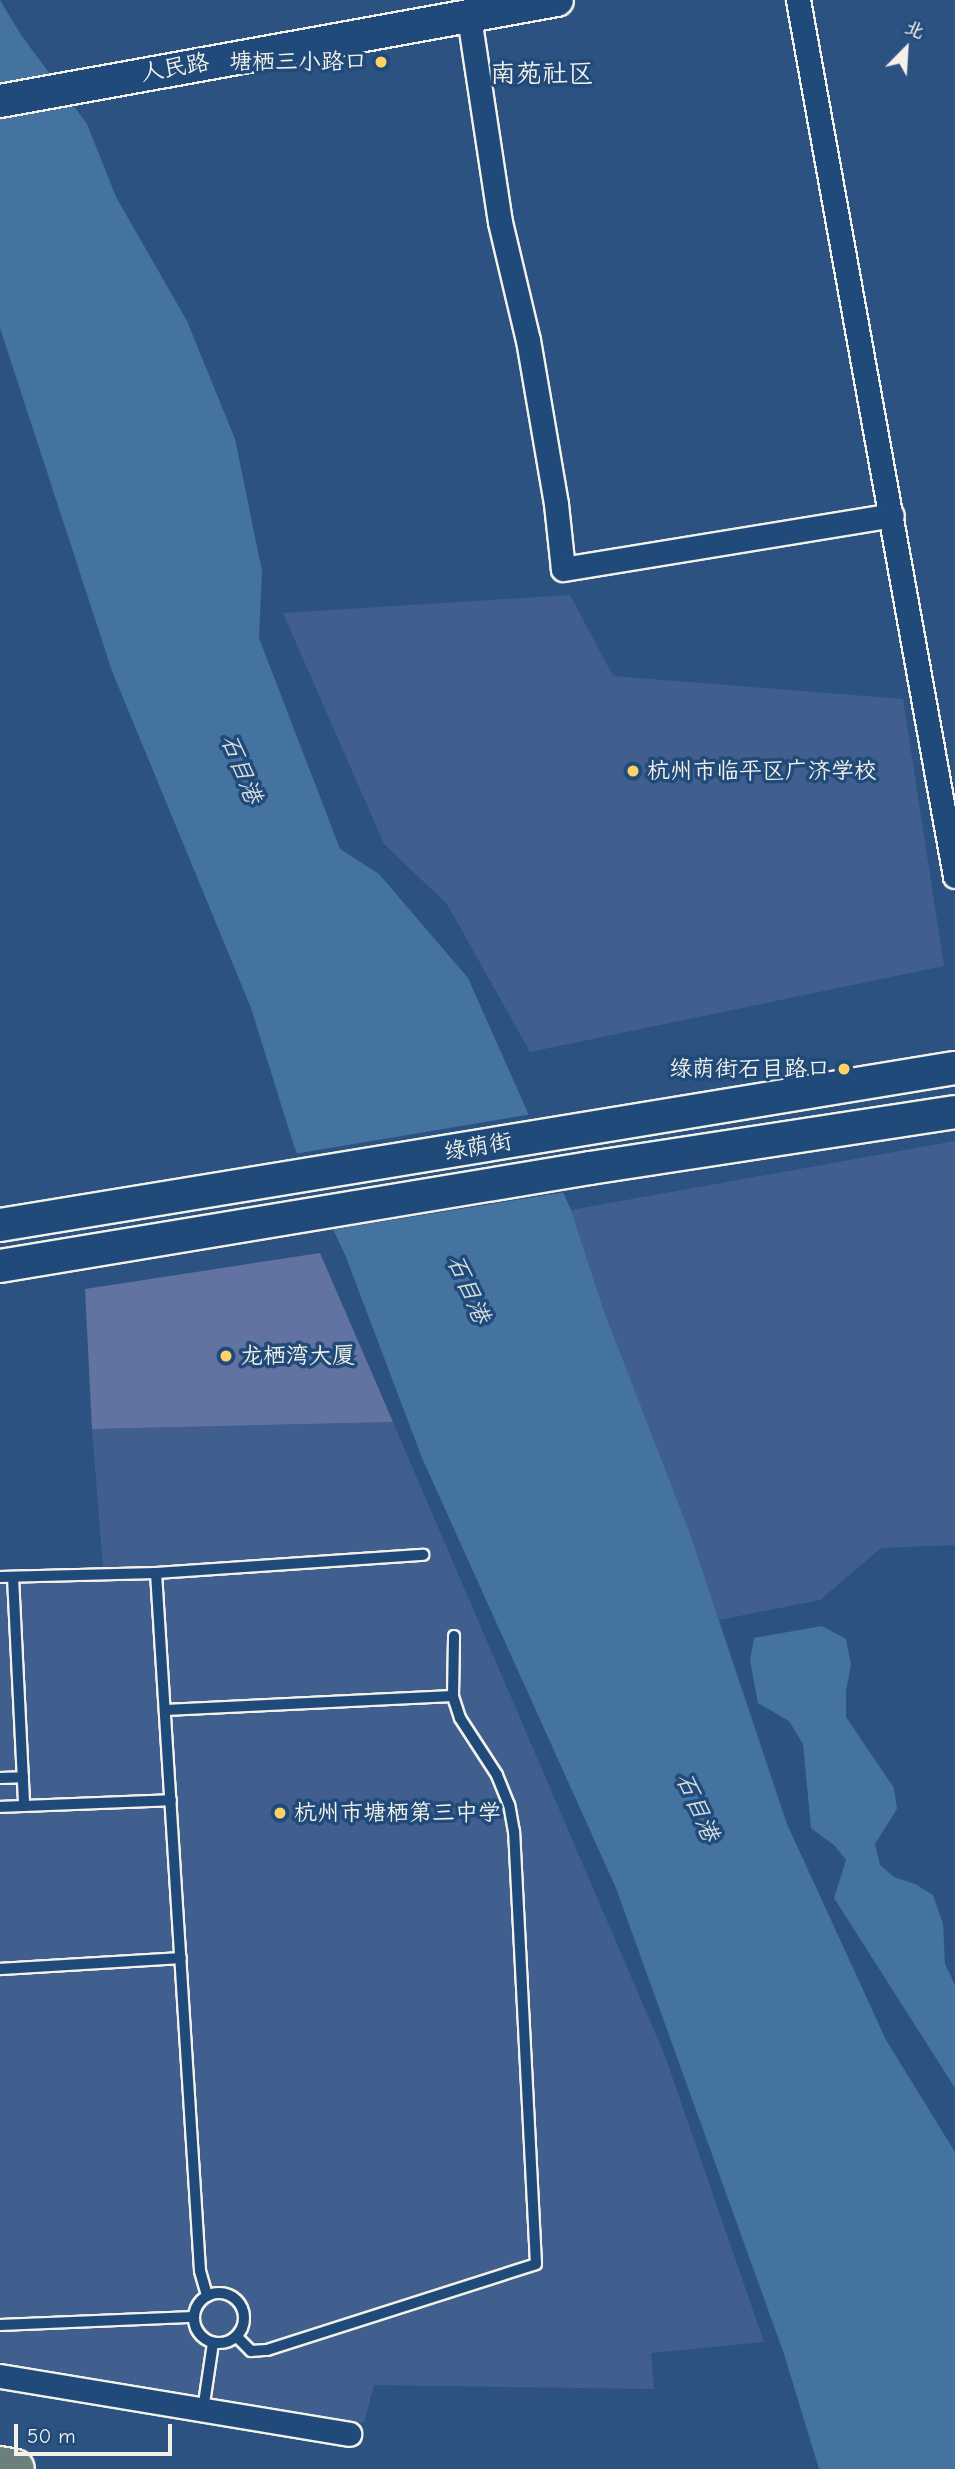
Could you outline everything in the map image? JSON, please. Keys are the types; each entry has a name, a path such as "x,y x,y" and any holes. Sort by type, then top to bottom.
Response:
{"highway":[{"path":"0,2466 15,2469"}],"main road":[{"name":"人民路","path":"0,101 558,0"},
{"name":"绿荫街","path":"0,1225 288,1180 955,1068"},
{"name":"绿荫街","path":"0,1266 590,1168 955,1112"}],"street":[{"path":"798,0 955,876"},
{"path":"469,17 500,222 528,340 556,504 564,569 892,516"},
{"path":"0,2376 349,2434"}],"lane":[{"path":"0,1577 156,1573 422,1555"},
{"path":"156,1573 201,2271 207,2296"},
{"path":"13,1577 24,1805"},
{"path":"237,2337 251,2351 267,2350 536,2264 514,1832 509,1805 497,1775 460,1718 453,1696 454,1636"},
{"path":"165,1710 453,1696"},
{"path":"0,1778 23,1777"},
{"path":"0,1807 170,1800"},
{"path":"0,1969 181,1958"},
{"path":"215,2293 230,2296 242,2307 244,2323 237,2337 230,2342 213,2343 199,2333 194,2317 196,2308 207,2296 215,2293"},
{"path":"0,2325 194,2317"},
{"path":"203,2410 213,2343"}],"shaded area":[{"name":"杭州市临平区广济学校","path":"570,595 613,676 903,699 944,966 530,1052 447,904 384,844 283,613"},
{"path":"955,1141 955,1545 881,1548 820,1600 719,1620 605,1314 571,1210"},
{"name":"杭州市塘栖第三中学","path":"393,1422 665,2056 764,2342 651,2353 654,2389 374,2385 364,2423 0,2362 0,1571 103,1568 92,1429"}],"water":[{"name":"石目港","path":"0,0 21,35 87,124 116,197 187,321 235,439 262,571 259,638 340,849 379,874 468,978 571,1210 605,1314 690,1534 787,1824 886,2040 955,2152 955,2469 819,2469 784,2354 616,1888 422,1458 346,1257 294,1146 251,1008 112,671 0,328"},
{"path":"822,1626 846,1639 851,1665 846,1691 846,1717 894,1788 897,1809 875,1844 880,1865 894,1877 915,1884 933,1895 943,1924 945,1964 955,1985 955,2088 834,1898 846,1860 835,1846 811,1828 803,1744 789,1721 758,1703 750,1661 754,1638"}],"pier":[{"path":"532,1114 566,1192 329,1230 294,1154"}],"building":[{"name":"龙栖湾大厦","path":"320,1253 393,1422 92,1429 85,1289"}],"place":[{"name":"塘栖三小路口","path":"381,62"},
{"name":"杭州市临平区广济学校","path":"633,771"},
{"name":"绿荫街石目路口","path":"844,1069"},
{"name":"龙栖湾大厦","path":"226,1356"},
{"name":"杭州市塘栖第三中学","path":"280,1813"}],"district":[{"name":"南苑社区","path":"542,75"}]}
